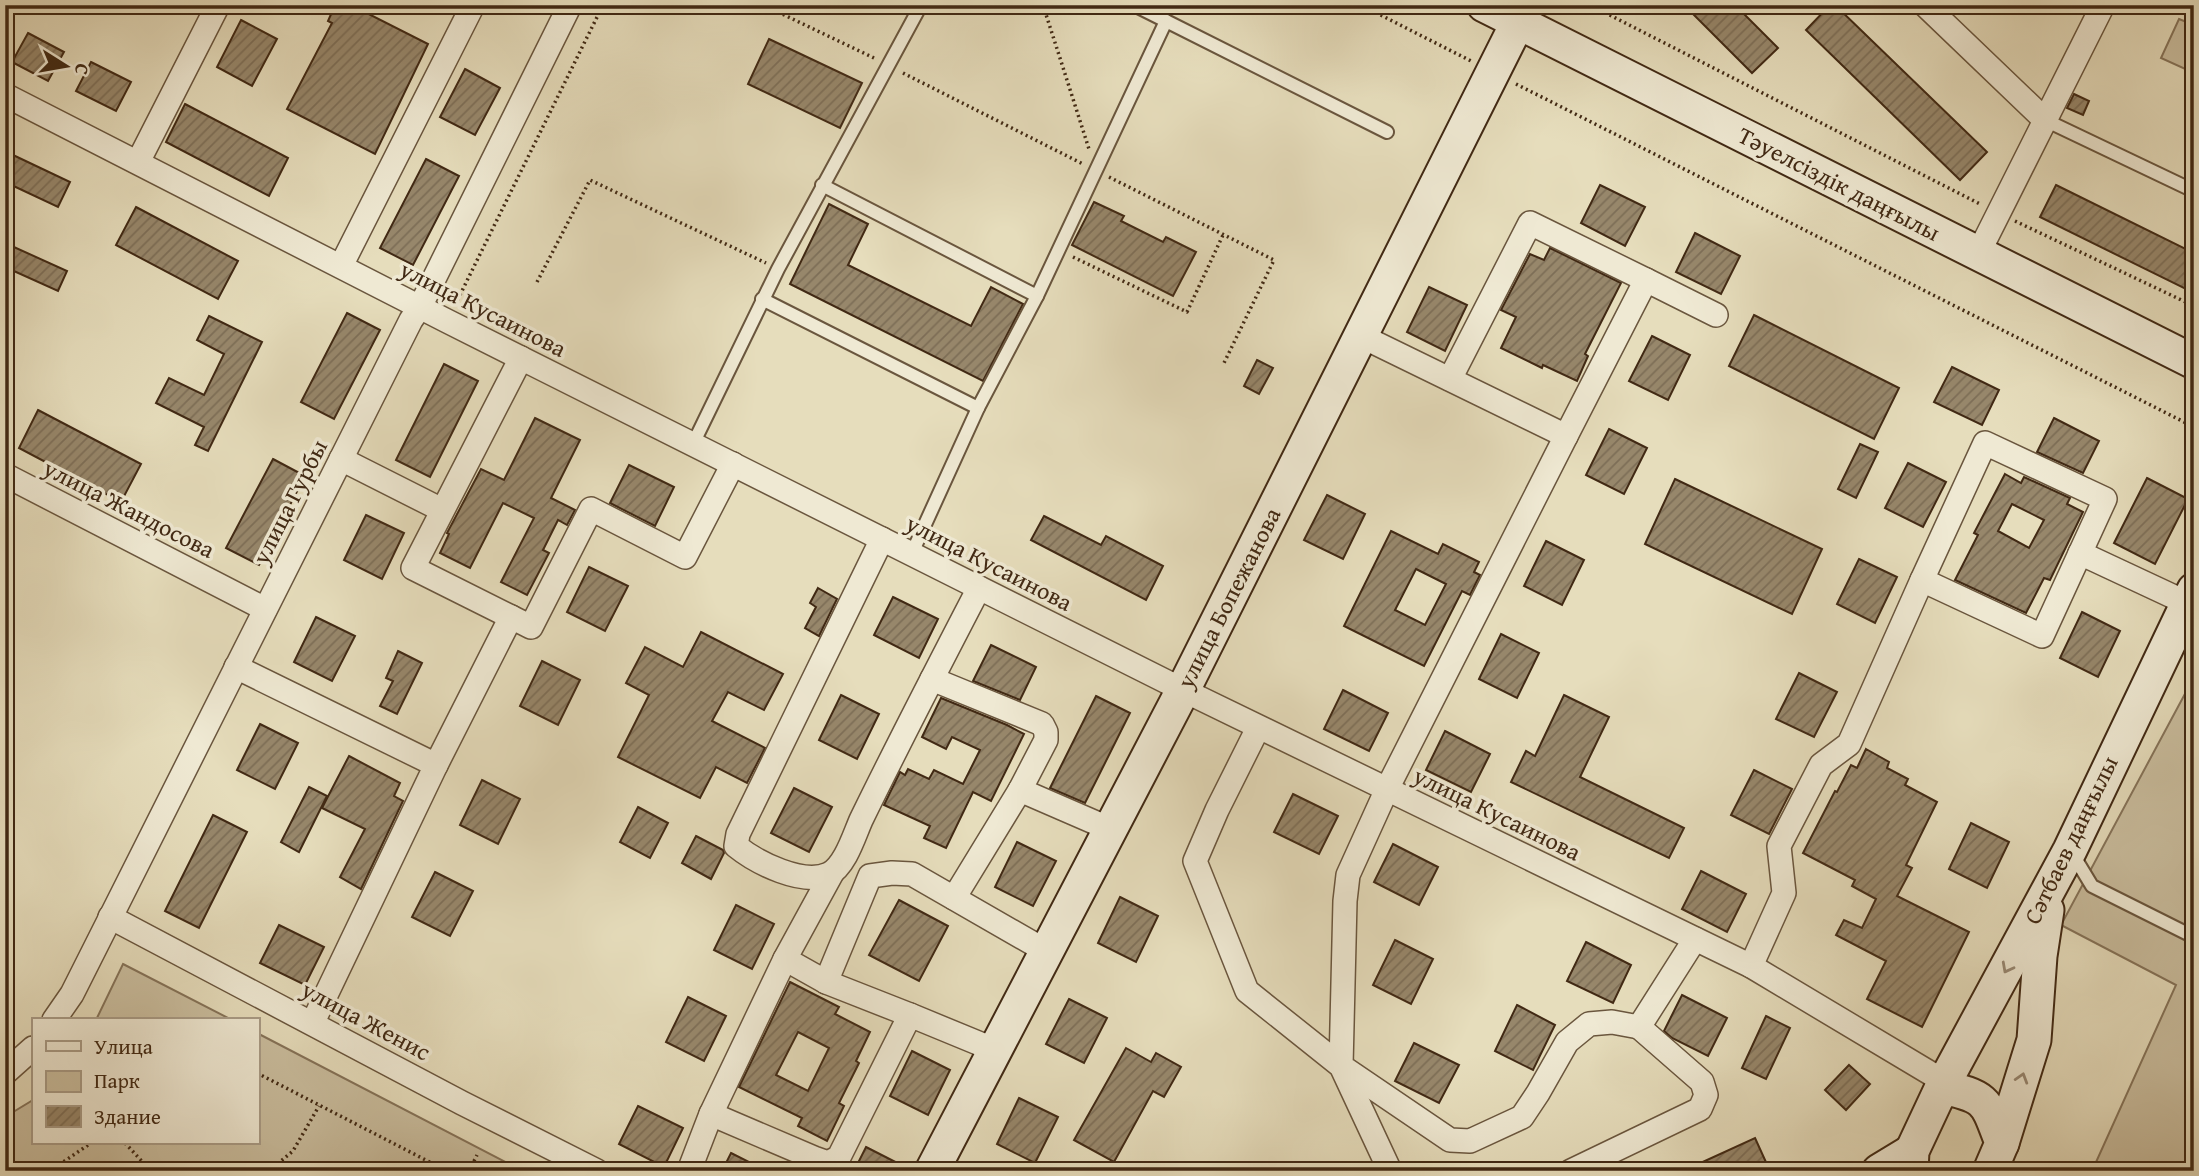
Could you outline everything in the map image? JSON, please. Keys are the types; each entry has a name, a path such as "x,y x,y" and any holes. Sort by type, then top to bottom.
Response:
{"street":[{"path":"138,162 218,5"},
{"path":"341,266 473,5"},
{"name":"улица Гурбы","path":"55,1018 72,995 570,5"},
{"name":"Тәуелсіздік даңғылы","path":"1484,5 2194,362"},
{"path":"1926,5 2045,120"},
{"path":"1978,254 2103,5"},
{"name":"улица Бопежанова","path":"932,1171 1182,690 1518,22"},
{"name":"улица Кусаинова","path":"5,95 447,321 1258,728 1751,966 1935,1076 1942,1087"},
{"path":"1450,379 1530,223 1716,315"},
{"path":"1390,1171 1341,1066 1348,875 1387,789 1646,280"},
{"path":"1361,336 1566,436"},
{"path":"521,358 412,568 531,627 591,509 685,557 733,464"},
{"path":"1751,966 1784,894 1779,846 1821,765 1849,744 1922,580 1985,443 2105,499 2042,636 1922,580"},
{"path":"341,459 442,510"},
{"name":"улица Жандосова","path":"5,475 265,609"},
{"path":"832,873 814,879 792,875 736,846 746,817 881,539"},
{"path":"2080,553 2191,596"},
{"path":"689,1171 711,1114 785,959 832,873 845,856 979,588"},
{"name":"Сәтбаев даңғылы","path":"1912,1161 1942,1087 2070,850 2191,596"},
{"path":"313,1022 436,765 511,617"},
{"path":"236,667 436,765"},
{"path":"932,679 1042,724 1046,732 1045,740 1020,790 954,898"},
{"path":"1258,728 1195,861 1247,991 1341,1066 1450,1140 1470,1141 1522,1116 1567,1042 1589,1024 1612,1022 1639,1027 1702,1082 1706,1095 1700,1110 1571,1171"},
{"path":"1020,790 1110,829"},
{"path":"826,982 870,876 912,874 1046,951"},
{"path":"1996,1157 2034,1040 2040,956 2051,886"},
{"name":"улица Женис","path":"110,917 462,1103 597,1171"},
{"path":"1639,1027 1695,939"},
{"path":"785,959 826,982 995,1050"},
{"path":"711,1114 828,1163 839,1157 847,1144 910,1015"},
{"path":"5,1073 32,1049"},
{"path":"1942,1087 1979,1097 1990,1112 1996,1157"},
{"path":"1879,1171 1912,1161"}],"lane":[{"path":"693,444 762,299 921,5"},
{"path":"1134,5 1387,132"},
{"path":"912,553 978,408 1037,296 1166,21"},
{"path":"2045,120 2194,191"},
{"path":"822,185 1037,296"},
{"path":"762,299 978,408"},
{"path":"2070,850 2092,887 2194,937"}],"path":[{"path":"447,321 603,5"},
{"path":"1043,5 1096,171"},
{"path":"1361,5 2194,427"},
{"path":"1590,5 1998,213 2194,306"},
{"path":"778,12 1274,260 1224,363"},
{"path":"537,282 590,180 778,269"},
{"path":"1058,250 1186,312 1223,235"},
{"path":"259,1074 447,1171"},
{"path":"270,1171 293,1151 319,1106"},
{"path":"50,1171 90,1144"},
{"path":"126,1144 151,1171"},
{"path":"469,1171 477,1155"}],"green space":[{"path":"2179,19 2194,25 2194,73 2161,58"},
{"path":"2194,677 2194,1171 2092,1171 2176,985 2061,925"},
{"path":"123,964 228,1018 97,1018"},
{"path":"259,1034 523,1171 5,1171 5,1117 32,1101 32,1144 259,1144"}],"building":[{"path":"335,5 351,5 428,44 375,154 287,109 332,23 328,21"},
{"path":"1684,5 1735,5 1778,48 1752,73"},
{"path":"1830,5 1835,5 1987,152 1960,180 1806,30"},
{"path":"241,20 277,39 252,86 217,67"},
{"path":"28,33 64,52 48,81 12,62"},
{"path":"769,39 862,83 840,128 748,84"},
{"path":"91,62 131,82 116,111 76,91"},
{"path":"465,69 500,88 475,135 440,117"},
{"path":"2074,94 2089,101 2083,115 2067,108"},
{"path":"185,104 288,158 269,196 166,142"},
{"path":"13,155 70,182 58,207 5,182 5,171"},
{"path":"426,159 459,176 413,265 380,248"},
{"path":"1600,185 1645,207 1625,246 1581,223"},
{"path":"2056,185 2194,253 2194,293 2040,217"},
{"path":"1094,202 1124,216 1121,221 1163,242 1166,237 1196,252 1173,296 1072,245"},
{"path":"829,204 868,224 848,265 971,326 991,287 1023,304 983,381 790,284"},
{"path":"136,207 238,261 218,299 116,245"},
{"path":"1695,233 1740,256 1721,294 1676,272"},
{"path":"5,243 67,271 58,291 5,267"},
{"path":"1550,248 1621,283 1585,354 1588,356 1577,381 1501,348 1516,317 1501,310 1530,254 1544,260"},
{"path":"1429,287 1467,305 1445,351 1407,332"},
{"path":"347,313 380,330 334,419 301,402"},
{"path":"1754,315 1899,388 1874,439 1729,366"},
{"path":"209,316 262,342 208,451 195,445 204,427 156,403 169,378 204,395 224,354 197,340"},
{"path":"1652,336 1690,355 1668,400 1629,381"},
{"path":"1257,360 1273,368 1259,394 1244,386"},
{"path":"444,364 478,381 430,477 396,460"},
{"path":"1952,367 1999,390 1982,425 1934,402"},
{"path":"38,410 141,464 121,502 19,448"},
{"path":"535,418 580,440 551,498 575,510 567,525 558,520 543,550 549,553 527,595 501,582 534,518 503,503 470,568 440,553 449,534 447,533 481,469 504,480"},
{"path":"2054,418 2099,441 2083,473 2037,452"},
{"path":"1609,429 1647,448 1624,494 1586,475"},
{"path":"1860,444 1878,452 1856,498 1838,489"},
{"path":"273,459 305,476 259,565 226,548"},
{"path":"1908,463 1946,482 1923,527 1885,508"},
{"path":"629,465 674,487 655,526 610,503"},
{"path":"2005,474 2021,483 2024,477 2070,498 2067,504 2083,512 2050,580 2044,578 2026,613 1955,580 1978,535 1974,533","holes":["2012,504 2044,520 2029,548 1998,531"]},
{"path":"2147,478 2188,499 2155,564 2114,543"},
{"path":"1675,479 1822,549 1792,614 1645,544"},
{"path":"1327,495 1365,514 1343,559 1304,540"},
{"path":"366,515 404,533 382,579 344,560"},
{"path":"1044,516 1101,545 1106,536 1163,566 1146,600 1031,540"},
{"path":"1391,531 1438,554 1443,544 1479,562 1474,572 1480,575 1470,595 1462,591 1424,666 1344,626","holes":["1416,569 1446,584 1425,625 1395,610"]},
{"path":"1546,541 1584,560 1562,605 1524,586"},
{"path":"1859,559 1897,577 1875,623 1837,604"},
{"path":"589,567 628,586 605,631 567,612"},
{"path":"818,588 837,599 819,636 805,628 816,607 810,603"},
{"path":"893,597 938,619 919,658 874,635"},
{"path":"2082,612 2120,631 2098,677 2060,658"},
{"path":"316,617 355,636 332,681 294,662"},
{"path":"701,632 783,674 764,710 728,692 712,721 765,748 747,783 716,767 700,798 618,757 649,695 626,683 645,647 683,667"},
{"path":"1501,634 1539,653 1517,698 1479,679"},
{"path":"991,645 1036,667 1020,700 973,681"},
{"path":"398,651 422,663 397,714 380,706 393,681 386,678"},
{"path":"542,661 580,680 558,725 520,706"},
{"path":"1799,673 1837,692 1814,737 1776,719"},
{"path":"1343,690 1388,713 1369,751 1324,729"},
{"path":"841,695 879,714 857,759 819,740"},
{"path":"1564,695 1609,717 1580,777 1684,828 1669,858 1511,782 1526,751 1535,756"},
{"path":"1096,696 1130,713 1085,803 1050,788"},
{"path":"941,698 1024,734 991,801 973,792 946,848 924,838 930,826 884,805 900,772 905,775 908,769 929,779 934,770 963,784 980,750 952,737 946,749 922,737"},
{"path":"260,724 298,743 275,789 237,770"},
{"path":"1445,731 1490,754 1471,792 1426,770"},
{"path":"1866,749 1889,762 1887,768 1908,779 1905,785 1937,802 1906,865 1912,868 1897,896 1969,932 1922,1027 1867,999 1886,961 1836,935 1844,920 1862,928 1876,899 1852,886 1855,880 1803,853 1835,791 1837,792 1851,765 1857,768"},
{"path":"349,756 400,783 394,796 403,801 361,889 340,877 365,829 322,808"},
{"path":"1754,770 1792,789 1769,834 1731,815"},
{"path":"482,780 520,799 498,844 460,825"},
{"path":"309,787 327,796 299,852 281,842"},
{"path":"794,788 832,807 809,852 771,833"},
{"path":"1293,794 1338,816 1319,854 1274,832"},
{"path":"638,807 668,823 650,858 620,842"},
{"path":"213,815 247,832 199,928 165,911"},
{"path":"1971,823 2009,842 1987,888 1949,869"},
{"path":"696,836 723,850 711,879 682,863"},
{"path":"1017,842 1056,861 1033,906 995,887"},
{"path":"1393,844 1438,867 1419,905 1374,882"},
{"path":"1701,871 1746,894 1727,932 1682,909"},
{"path":"435,872 473,891 450,936 412,917"},
{"path":"1120,897 1158,916 1136,962 1098,943"},
{"path":"899,900 948,926 919,981 869,955"},
{"path":"736,905 774,924 752,969 714,950"},
{"path":"279,925 324,947 305,985 260,963"},
{"path":"1395,940 1433,959 1411,1004 1373,985"},
{"path":"1586,942 1631,965 1613,1003 1567,981"},
{"path":"790,982 839,1007 835,1014 870,1032 856,1061 859,1063 839,1103 844,1106 827,1141 798,1126 802,1118 739,1087","holes":["798,1032 829,1048 808,1091 776,1075"]},
{"path":"1682,995 1727,1018 1708,1056 1672,1038 1664,1031"},
{"path":"688,997 726,1016 704,1061 666,1042"},
{"path":"1069,999 1107,1018 1084,1063 1046,1044"},
{"path":"1517,1005 1555,1025 1533,1070 1495,1051"},
{"path":"1766,1016 1790,1028 1766,1079 1742,1068"},
{"path":"1414,1043 1459,1065 1439,1103 1395,1081"},
{"path":"1126,1048 1151,1062 1156,1053 1181,1067 1164,1097 1153,1091 1114,1162 1074,1140"},
{"path":"912,1051 950,1070 928,1115 890,1096"},
{"path":"1849,1065 1870,1084 1846,1110 1825,1090"},
{"path":"1019,1098 1058,1117 1035,1163 997,1144"},
{"path":"638,1106 683,1128 664,1167 619,1144"},
{"path":"1755,1138 1770,1171 1683,1171"},
{"path":"866,1147 913,1171 854,1171"},
{"path":"731,1153 767,1171 722,1171"}]}
